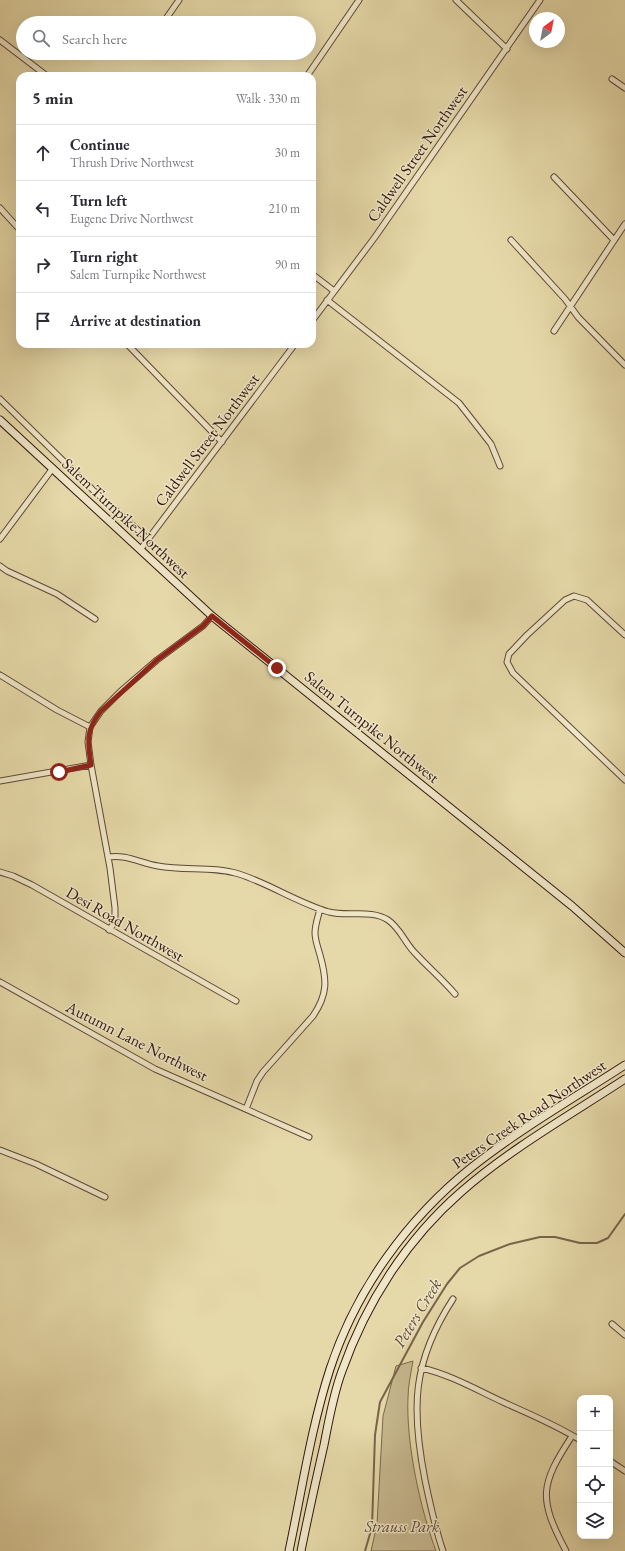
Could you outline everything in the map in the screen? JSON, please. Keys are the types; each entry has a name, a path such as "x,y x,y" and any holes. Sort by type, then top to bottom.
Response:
{"main road":[{"name":"Salem Turnpike Northwest","path":"0,420 212,616 566,901 625,953"},
{"name":"Peters Creek Road Northwest","path":"289,1551 320,1405 331,1367 344,1333 361,1298 389,1254 420,1215 472,1167 625,1065"},
{"name":"Peters Creek Road Northwest","path":"301,1551 333,1401 341,1373 365,1316 392,1270 425,1228 461,1192 482,1174 625,1079"}],"street":[{"path":"168,16 179,0"},
{"path":"310,72 359,0"},
{"path":"456,0 507,49"},
{"name":"Caldwell Street Northwest","path":"316,315 375,237 540,0"},
{"path":"0,40 16,52"},
{"path":"26,60 42,72"},
{"path":"612,79 625,88"},
{"path":"554,176 614,240"},
{"path":"0,208 16,226"},
{"path":"554,331 625,224"},
{"path":"511,240 578,317 625,365"},
{"path":"316,277 334,291"},
{"path":"327,300 460,403 491,444 500,466"},
{"path":"131,348 222,442"},
{"name":"Caldwell Street Northwest","path":"140,550 292,348"},
{"path":"0,399 93,490 149,540"},
{"path":"0,539 53,468"},
{"path":"0,566 7,571 56,594 95,619"},
{"path":"625,635 585,598 574,596 568,597 509,654 507,662 513,673 625,780"},
{"path":"109,930 116,917 108,857 91,765 88,742 90,727 101,711 120,692 157,660 203,626 212,616"},
{"path":"0,675 57,710 90,727"},
{"path":"0,781 91,765"},
{"path":"108,857 124,856 150,864 175,869 225,871 270,886 320,909 340,914 375,915 388,921 401,933 415,954 436,972 455,994"},
{"name":"Desi Road Northwest","path":"0,872 32,885 236,1001"},
{"path":"246,1109 257,1081 263,1072 313,1016 324,994 326,987 324,970 315,933 320,909"},
{"name":"Autumn Lane Northwest","path":"0,982 155,1069 309,1137"},
{"path":"0,1150 36,1164 105,1197"},
{"path":"443,1551 434,1522 418,1436 416,1399 421,1368 435,1330 453,1299"},
{"path":"612,1324 625,1335"},
{"path":"421,1368 440,1373 577,1438"},
{"path":"566,1551 549,1517 546,1493 547,1483 554,1463 572,1436"},
{"path":"613,1463 625,1471"}],"green space":[{"name":"Strauss Park","path":"413,1361 408,1393 409,1435 415,1475 430,1534 436,1551 371,1551 377,1524 383,1416 396,1366"}],"waterway":[{"name":"Peters Creek","path":"365,1551 372,1527 375,1435 380,1402 423,1322 447,1284 460,1268 479,1256 510,1244 540,1237 555,1237 580,1243 597,1243 608,1238 625,1214"}],"route":[{"path":"59,772 91,765 88,734 90,727 101,711 120,692 157,660 203,626 212,616 277,668"}]}
